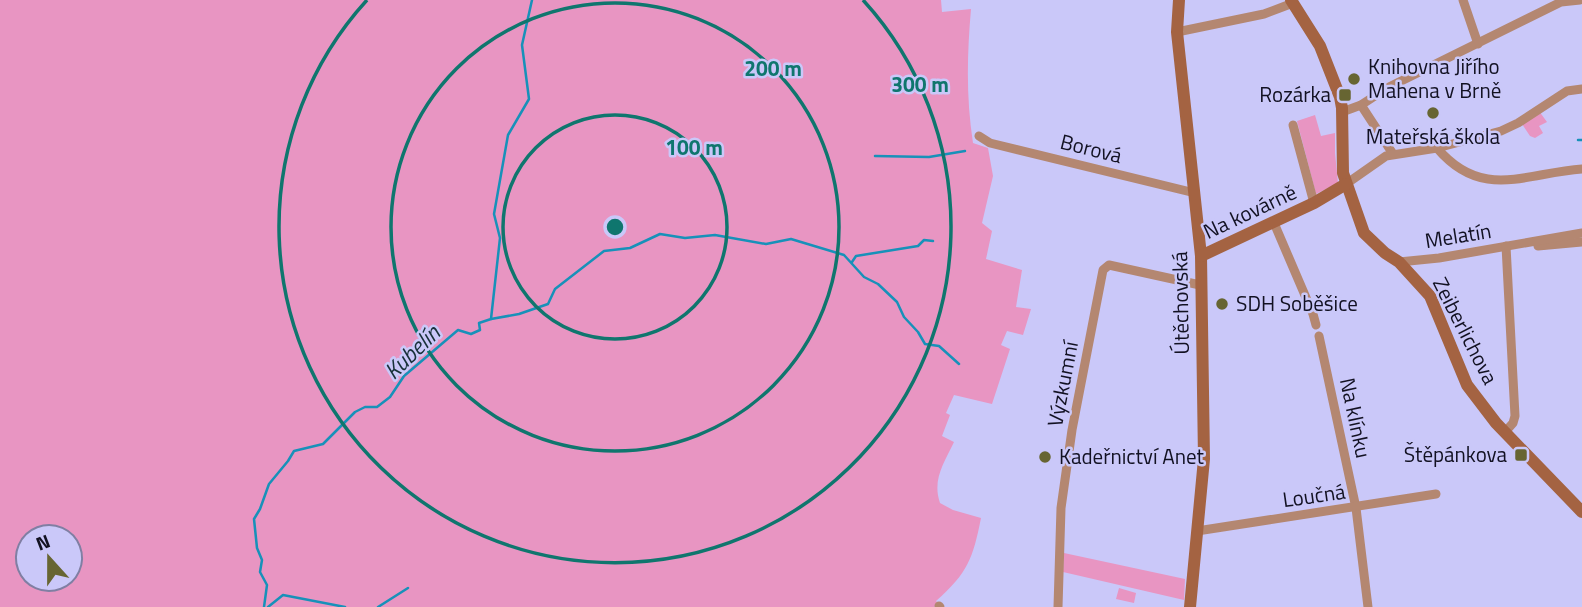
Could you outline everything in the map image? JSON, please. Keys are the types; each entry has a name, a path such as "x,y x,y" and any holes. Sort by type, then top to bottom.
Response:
{"street":[{"name":"Útěchovská","path":"1179,0 1177,32 1201,256 1204,460 1190,607"},
{"path":"1463,0 1478,44"},
{"path":"1342,112 1361,106 1387,88 1561,1 1580,0"},
{"path":"1177,32 1264,14 1292,2"},
{"name":"Zeiberlichova","path":"1292,2 1320,46 1340,97 1342,161 1346,184 1364,233 1399,262 1430,296 1467,386 1505,432 1582,512"},
{"path":"1346,184 1392,154 1437,148 1501,131 1567,91 1582,89"},
{"path":"1361,106 1392,154"},
{"name":"Na kovárně","path":"1293,125 1314,203"},
{"name":"Borová","path":"979,136 990,143 1195,193"},
{"path":"1437,148 1454,165 1489,181 1507,181 1582,169"},
{"name":"Na kovárně","path":"1201,256 1274,223 1346,184"},
{"path":"1274,223 1316,325"},
{"name":"Melatín","path":"1399,262 1582,233"},
{"name":"Melatín","path":"1521,243 1530,247 1582,242"},
{"path":"1505,432 1513,424 1515,416 1506,246"},
{"name":"Výzkumní","path":"1058,607 1061,508 1070,443 1103,271 1109,265 1200,285"},
{"name":"Na klínku","path":"1319,336 1356,508 1368,607"},
{"name":"Loučná","path":"1197,531 1436,494"}],"shaded area":[{"path":"0,0 941,0 942,12 971,9 968,76 973,143 988,148 993,176 982,223 992,231 986,259 1022,270 1016,307 1031,309 1023,335 1007,331 1001,345 1010,349 992,404 954,395 946,413 950,415 942,436 954,442 938,479 940,503 953,510 981,518 968,564 936,601 938,603 934,607 0,607"},
{"path":"1539,111 1547,122 1539,126 1543,133 1535,138 1530,136 1522,124"},
{"path":"1315,115 1321,136 1335,133 1338,183 1316,194 1297,121"},
{"path":"1064,553 1185,579 1184,600 1063,572"},
{"path":"1119,588 1136,593 1134,603 1116,599"}],"waterway":[{"name":"Kubelín","path":"264,607 267,585 260,572 262,560 257,548 254,519 269,484 294,451 323,444 355,412 365,407 377,407 390,397 404,376 458,330 471,334 480,330 479,323 491,319 500,238 494,214 508,135 529,99 522,45 532,0"},
{"path":"875,156 929,157 965,151"},
{"path":"491,319 519,314 548,304 555,289 604,251 630,248 660,234 685,238 715,235 766,244 791,239 844,255 864,277 878,284 897,302 904,317 925,344 939,346 959,364"},
{"path":"852,262 856,256 918,246 924,240 933,241"},
{"path":"378,607 408,588"},
{"path":"268,607 283,595 345,607"}],"place":[{"name":"Knihovna Jiřího Mahena v Brně","path":"1354,79"},
{"name":"Rozárka","path":"1345,95"},
{"name":"Mateřská škola","path":"1433,113"},
{"name":"SDH Soběšice","path":"1222,304"},
{"name":"Štěpánkova","path":"1521,455"},
{"name":"Kadeřnictví Anet","path":"1045,457"}]}
